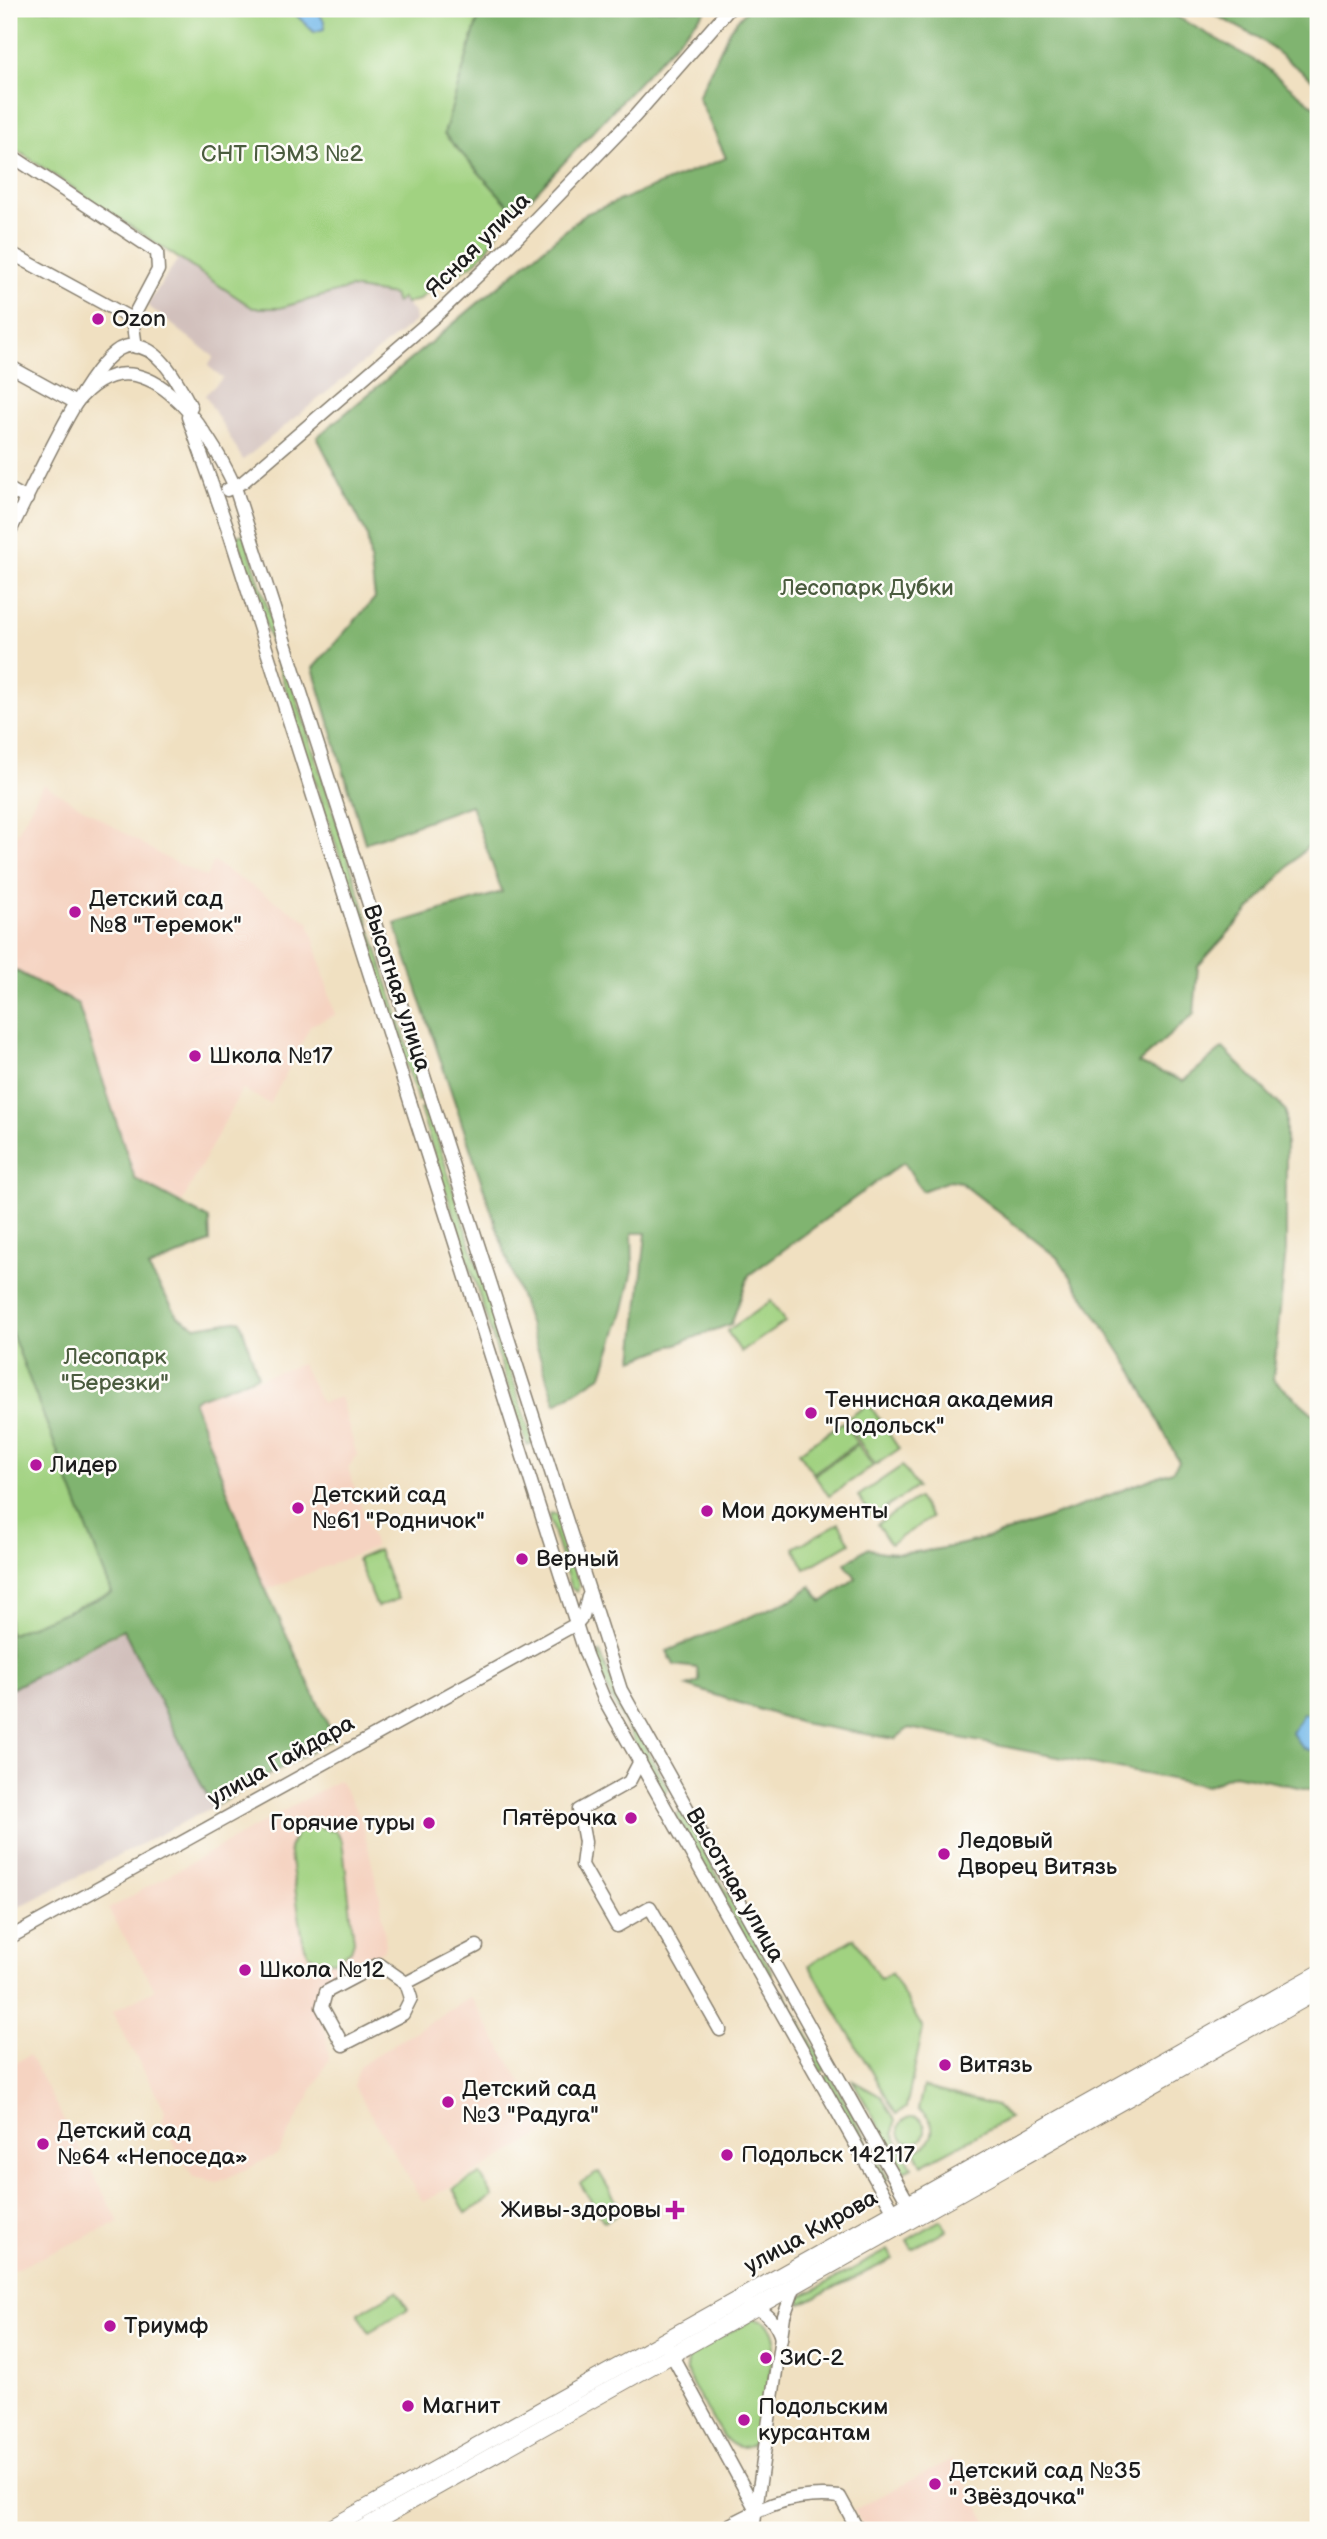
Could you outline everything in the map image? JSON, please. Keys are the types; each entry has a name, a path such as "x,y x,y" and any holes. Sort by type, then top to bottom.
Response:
{"main road":[{"name":"улица Кирова","path":"327,2530 1318,1974"},
{"name":"улица Кирова","path":"360,2530 1318,1991"}],"street":[{"name":"Ясная улица","path":"235,487 441,311 635,116 729,9"},
{"path":"9,154 157,252 158,270 132,319 136,347"},
{"path":"9,252 132,319"},
{"path":"9,533 76,403 103,362 124,347 136,347 149,352 166,365 200,424"},
{"path":"9,366 76,403"},
{"path":"76,403 90,386 115,376 141,376 165,388 183,404"},
{"name":"Высотная улица","path":"183,404 200,424 225,464 235,487 588,1595 621,1690 783,1977 901,2208"},
{"name":"Высотная улица","path":"183,404 217,493 576,1624 604,1699 769,1986 901,2208"},
{"path":"225,464 233,470 253,473"},
{"path":"217,493 235,487"},
{"path":"9,489 27,499"},
{"path":"536,1497 555,1490"},
{"path":"588,1595 587,1608 576,1624 595,1630 603,1639"},
{"name":"улица Гайдара","path":"9,1938 576,1624"},
{"path":"640,1761 629,1782 579,1810 585,1842 582,1866 617,1926 650,1907 720,2030"},
{"name":"Высотная улица","path":"664,1804 679,1796"},
{"path":"406,1983 477,1946"},
{"path":"379,1964 406,1983 411,1998 403,2014 343,2045 323,2007 326,1992 379,1964"},
{"name":"Высотная улица","path":"769,1986 783,1977"},
{"path":"901,2208 908,2224"},
{"path":"753,2530 784,2316 794,2288"},
{"path":"732,2303 758,2308 774,2322 781,2338"},
{"path":"665,2341 756,2511"},
{"path":"720,2530 770,2503 814,2494 840,2497 858,2530"}],"shaded area":[{"path":"178,259 253,308 280,308 350,288 403,298 414,313 415,321 243,460 205,395 223,378 208,366 214,357 147,305"},
{"name":"Школа №17","path":"43,784 166,858 206,877 213,862 309,922 335,1015 311,1025 270,1104 242,1089 182,1202 135,1179 78,1004 9,967 9,849"},
{"name":"Детский сад №61 \"Родничок\"","path":"302,1364 321,1403 340,1397 357,1455 348,1468 375,1547 266,1590 193,1400"},
{"path":"123,1631 213,1807 9,1912 9,1691"},
{"name":"Школа №12","path":"339,1780 361,1818 380,1897 386,1945 384,1950 322,1984 317,2010 326,2032 329,2059 278,2154 218,2182 193,2177 162,2125 165,2110 112,2012 155,1989 108,1909"},
{"name":"Детский сад №3 \"Радуга\"","path":"471,1997 543,2119 545,2133 423,2202 354,2086 360,2065"},
{"name":"Детский сад №64 «Непоседа»","path":"29,2055 119,2222 9,2272 9,2066"},
{"name":"Детский сад №35 \" Звёздочка\"","path":"952,2459 992,2530 865,2530 854,2510"}],"green space":[{"name":"СНТ ПЭМЗ №2","path":"9,9 481,9 444,134 512,209 489,247 475,263 427,292 419,300 406,303 402,298 396,303 393,295 350,288 280,308 253,308 9,145"},
{"path":"481,9 707,9 531,198 512,209 444,134"},
{"name":"Лесопарк Дубки","path":"747,9 1163,9 1261,64 1318,109 1318,835 1198,966 1194,1014 1138,1063 1183,1081 1223,1048 1286,1111 1286,1250 1273,1379 1318,1418 1318,1791 1234,1774 1206,1786 909,1728 895,1739 801,1723 687,1686 700,1681 697,1668 674,1665 667,1651 795,1598 811,1586 822,1602 856,1578 845,1563 867,1548 896,1553 933,1550 974,1541 1063,1513 1172,1471 1179,1462 1134,1373 1059,1259 960,1182 951,1180 922,1191 904,1162 749,1275 731,1324 633,1360 646,1233 632,1233 633,1270 624,1309 602,1375 556,1404 395,924 502,892 471,805 365,843 313,668 375,598 367,535 317,437 585,214 726,158 698,97 730,29"},
{"path":"1204,9 1318,9 1318,84 1257,37"},
{"path":"244,534 369,924 362,926 237,536"},
{"path":"371,931 424,1099 418,1101 364,933"},
{"name":"Лесопарк \"Березки\"","path":"9,967 78,1004 135,1179 209,1219 210,1242 148,1268 178,1316 196,1327 240,1320 258,1376 193,1400 260,1577 334,1738 213,1807 123,1629 9,1690 9,1635 112,1593 9,1326"},
{"path":"427,1107 533,1443 527,1445 420,1109"},
{"path":"771,1301 785,1322 741,1352 727,1331"},
{"name":"Лидер","path":"9,1336 13,1336 112,1593 9,1635"},
{"path":"869,1404 899,1449 875,1465 845,1420"},
{"path":"843,1422 857,1443 813,1473 799,1452"},
{"path":"858,1445 873,1466 829,1496 814,1475"},
{"path":"902,1466 917,1487 872,1517 858,1496"},
{"path":"918,1498 931,1518 890,1544 877,1524"},
{"path":"551,1513 557,1515 579,1585 577,1592 571,1588 549,1518"},
{"path":"839,1523 850,1543 805,1569 794,1548"},
{"path":"378,1550 398,1599 377,1607 357,1559"},
{"path":"600,1653 618,1697 668,1789 666,1792 662,1793 612,1700 594,1655"},
{"path":"681,1811 772,1972 771,1975 767,1975 676,1815"},
{"path":"312,1825 335,1831 342,1841 354,1941 351,1950 335,1961 314,1958 303,1941 289,1848 296,1834"},
{"path":"854,1938 880,1979 891,1973 923,2029 906,2108 896,2114 809,1965"},
{"path":"780,1992 784,1992 826,2069 821,2072"},
{"path":"830,2075 888,2179 883,2181 825,2078"},
{"path":"853,2081 882,2097 895,2121 893,2134 912,2167 904,2171"},
{"path":"923,2087 996,2106 1009,2118 922,2165 915,2151 927,2143 932,2132 929,2120 918,2110"},
{"path":"912,2117 921,2121 925,2130 921,2139 912,2143 903,2139 899,2130 903,2121"},
{"path":"599,2172 622,2211 604,2222 580,2183"},
{"path":"480,2174 493,2197 466,2213 453,2189"},
{"path":"941,2220 946,2230 912,2249 907,2240"},
{"path":"888,2250 893,2259 801,2304 799,2298"},
{"path":"397,2291 408,2309 369,2332 358,2313"},
{"path":"753,2319 768,2325 775,2339 761,2435 751,2444 742,2447 734,2445 719,2431 692,2384 687,2368 689,2355"}],"water":[{"path":"290,9 316,9 324,21 324,29 314,32"},
{"path":"1318,1708 1318,1750 1313,1751 1299,1744 1292,1733 1303,1713 1309,1715"}],"place":[{"name":"Ozon","path":"98,319"},
{"name":"Детский сад №8 \"Теремок\"","path":"75,912"},
{"name":"Школа №17","path":"195,1056"},
{"name":"Теннисная академия \"Подольск\"","path":"811,1413"},
{"name":"Лидер","path":"36,1465"},
{"name":"Детский сад №61 \"Родничок\"","path":"298,1508"},
{"name":"Мои документы","path":"707,1511"},
{"name":"Верный","path":"522,1559"},
{"name":"Пятёрочка","path":"631,1818"},
{"name":"Горячие туры","path":"429,1823"},
{"name":"Ледовый Дворец Витязь","path":"944,1854"},
{"name":"Школа №12","path":"245,1970"},
{"name":"Витязь","path":"945,2065"},
{"name":"Детский сад №3 \"Радуга\"","path":"448,2102"},
{"name":"Детский сад №64 «Непоседа»","path":"43,2144"},
{"name":"Подольск 142117","path":"727,2155"},
{"name":"Живы-здоровы","path":"675,2210"},
{"name":"Триумф","path":"110,2326"},
{"name":"ЗиС-2","path":"766,2358"},
{"name":"Магнит","path":"408,2406"},
{"name":"Подольским курсантам","path":"744,2420"},
{"name":"Детский сад №35 \" Звёздочка\"","path":"935,2484"}]}
